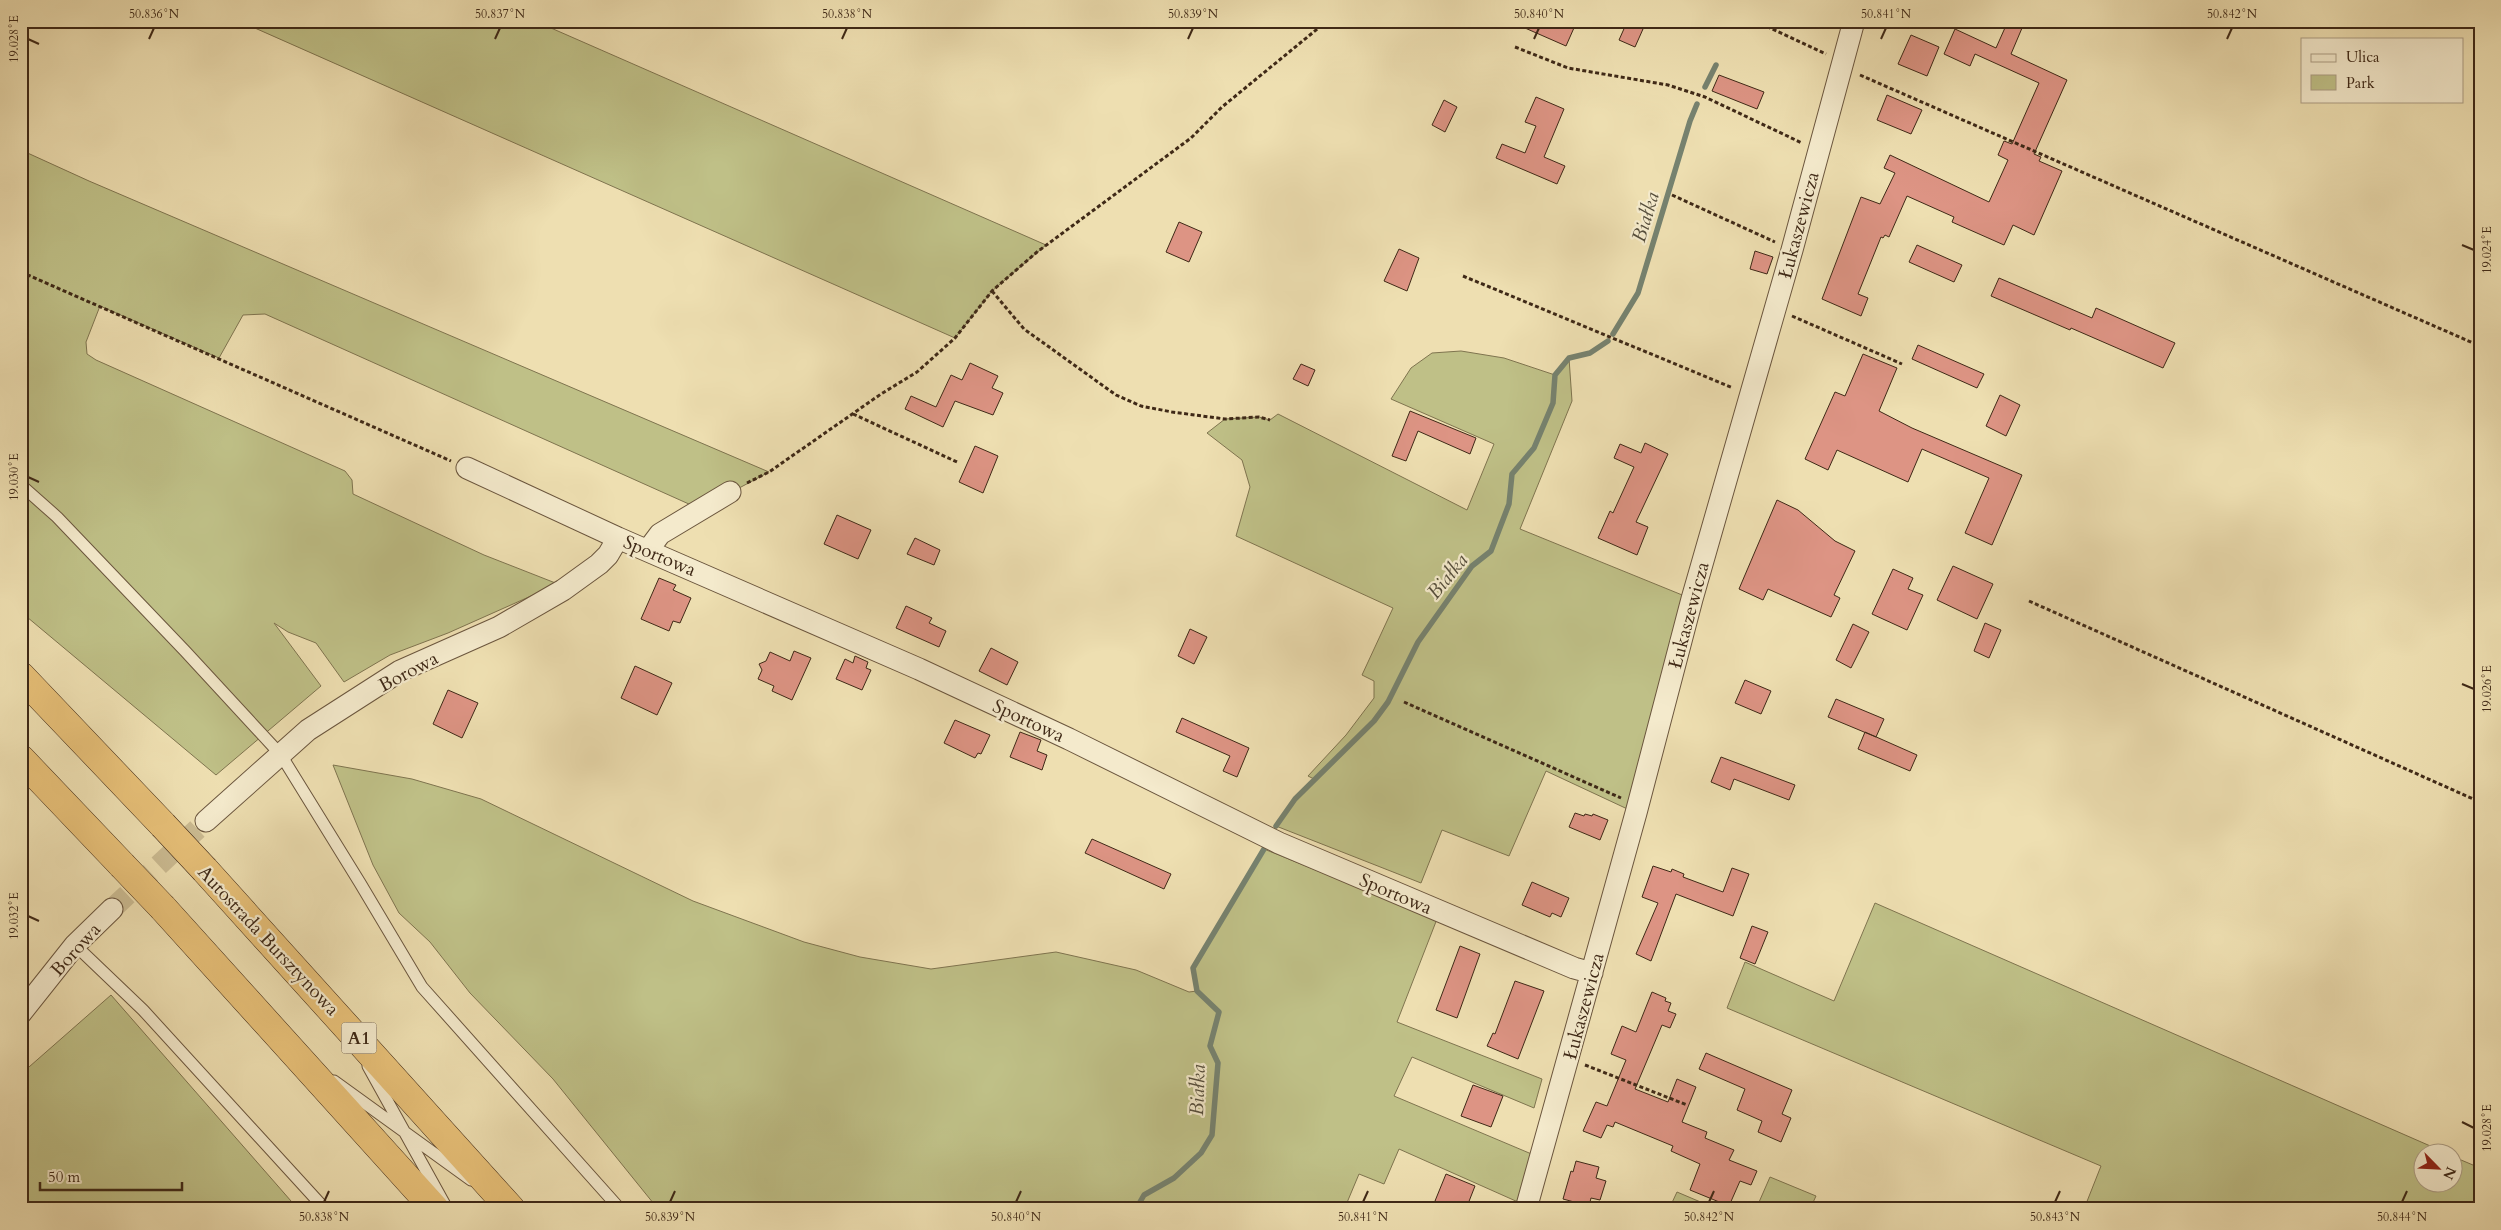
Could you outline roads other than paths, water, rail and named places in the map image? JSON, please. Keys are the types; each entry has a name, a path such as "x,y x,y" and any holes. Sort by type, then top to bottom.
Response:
{"highway":[{"name":"Autostrada Bursztynowa","path":"21,676 205,870 510,1209"},
{"path":"21,760 163,908 298,1055 435,1209"}],"street":[{"name":"Łukaszewicza","path":"1526,1209 1639,802 1692,599 1792,250 1854,21"},
{"name":"Sportowa","path":"466,468 618,538 919,669 1052,730 1279,843 1574,968 1592,973"},
{"path":"648,550 660,534 730,492"},
{"name":"Borowa","path":"206,821 308,730 400,671 499,627 563,590 599,564 608,555 618,538"},
{"name":"Borowa","path":"21,1013 75,945 112,909"}],"lane":[{"path":"21,485 57,517 281,755 422,987 620,1209"},
{"path":"75,945 143,1010 325,1209"},
{"path":"340,1018 447,1209"},
{"path":"298,1055 510,1209"}],"waterway":[{"name":"Białka","path":"1705,87 1716,65"},
{"name":"Białka","path":"1613,334 1638,293 1690,121 1697,104"},
{"name":"Białka","path":"1276,826 1295,799 1374,721 1388,702 1418,642 1472,566 1491,551 1509,504 1512,474 1534,448 1553,403 1555,375 1569,358 1590,353 1608,341"},
{"name":"Białka","path":"1136,1209 1144,1195 1174,1178 1201,1153 1212,1135 1218,1063 1210,1046 1219,1012 1197,991 1193,968 1264,849"}],"tunnel":[{"path":"112,909 206,821"}]}
